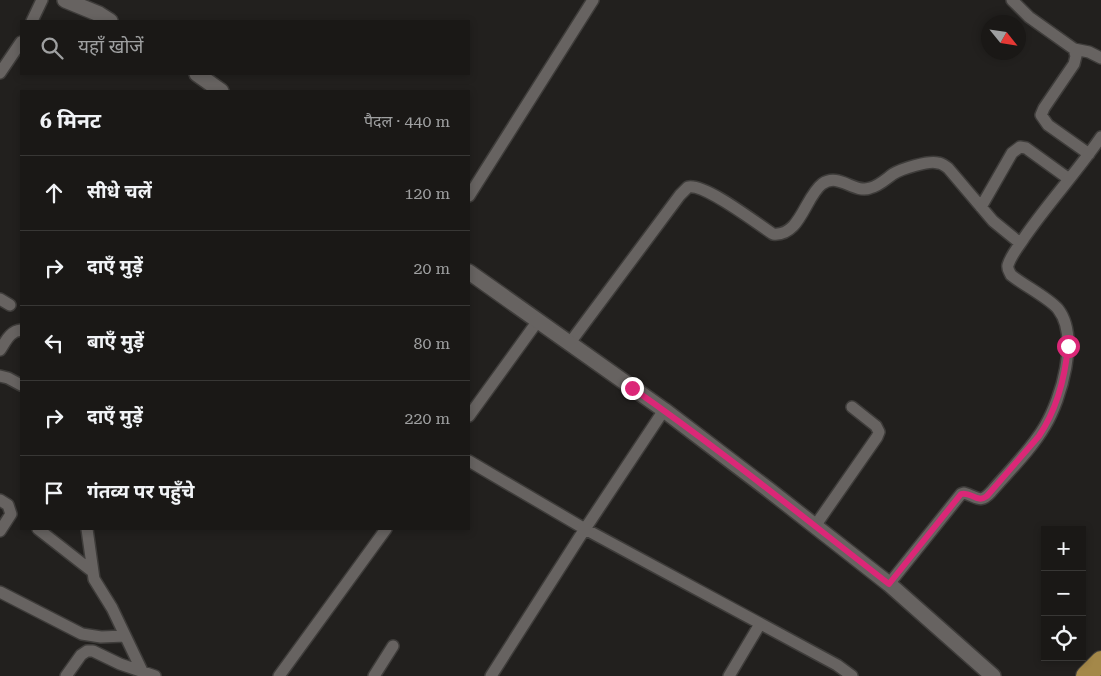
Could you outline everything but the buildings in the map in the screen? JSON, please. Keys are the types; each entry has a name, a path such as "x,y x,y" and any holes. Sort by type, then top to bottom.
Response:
{"highway":[{"path":"1086,676 1101,661"}],"street":[{"path":"32,20 42,0"},
{"path":"65,0 99,14 108,20"},
{"path":"470,194 592,0"},
{"path":"1012,0 1029,17 1074,50 1089,52 1101,58"},
{"path":"0,73 20,43"},
{"path":"1074,50 1076,56 1074,64 1044,108 1042,118 1048,125 1089,154"},
{"path":"198,75 220,90"},
{"path":"889,584 961,494 964,493 983,499 991,492 1039,436 1057,401 1066,366 1068,346 1063,318 1057,308 1015,279 1008,270 1010,260 1020,244 1101,136"},
{"path":"981,207 1012,154 1020,147 1026,148 1069,179"},
{"path":"568,344 688,187 698,187 727,203 773,234 779,234 796,224 817,189 828,181 835,180 866,189 876,186 899,171 938,162 948,168 993,221 1020,244"},
{"path":"470,273 568,344 664,410 815,526 889,584 993,676"},
{"path":"470,415 537,322"},
{"path":"0,350 14,331 20,330"},
{"path":"0,376 20,384"},
{"path":"815,526 877,438 879,432 876,426 852,407"},
{"path":"491,676 664,410"},
{"path":"470,462 585,529 836,665 852,676"},
{"path":"0,500 8,505 16,517 10,518 0,531"},
{"path":"39,530 93,572"},
{"path":"87,530 93,572 97,585 112,608 125,636 149,674"},
{"path":"280,676 385,530"},
{"path":"0,592 82,634 100,637 125,636"},
{"path":"728,676 760,624"},
{"path":"374,676 393,646"},
{"path":"66,676 81,655 87,651 93,651 120,664 149,674"}],"route":[{"path":"632,388 769,490 889,584 961,494 967,493 983,499 1039,436 1057,401 1066,366 1068,346"}]}
